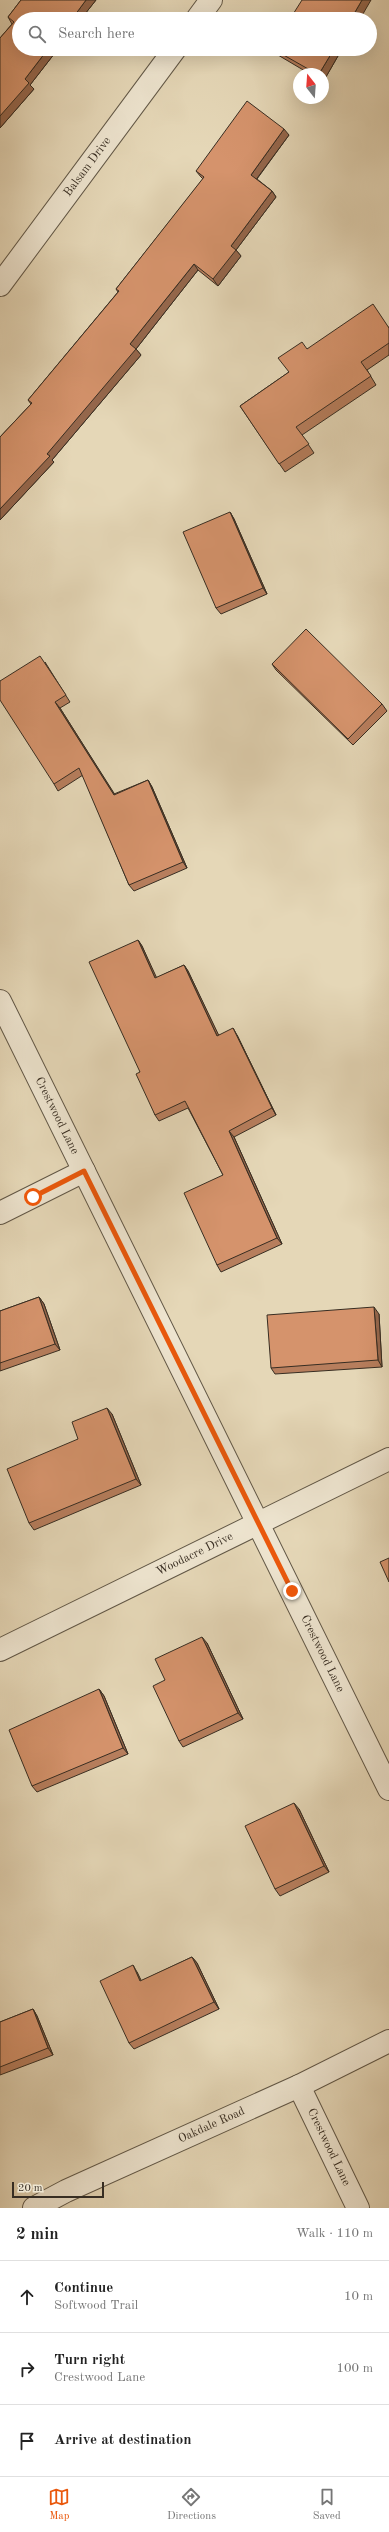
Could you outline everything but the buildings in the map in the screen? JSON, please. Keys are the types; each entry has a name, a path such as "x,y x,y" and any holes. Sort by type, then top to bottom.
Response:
{"street":[{"path":"202,12 211,0"},
{"name":"Balsam Drive","path":"0,285 170,56"},
{"name":"Crestwood Lane","path":"0,1002 389,1789"},
{"path":"0,1212 84,1171"},
{"name":"Woodacre Drive","path":"0,1650 389,1459"},
{"name":"Oakdale Road","path":"34,2208 66,2191 299,2086 389,2041"},
{"name":"Crestwood Lane","path":"299,2086 358,2208"}],"route":[{"path":"33,1197 84,1171 292,1591"}]}
